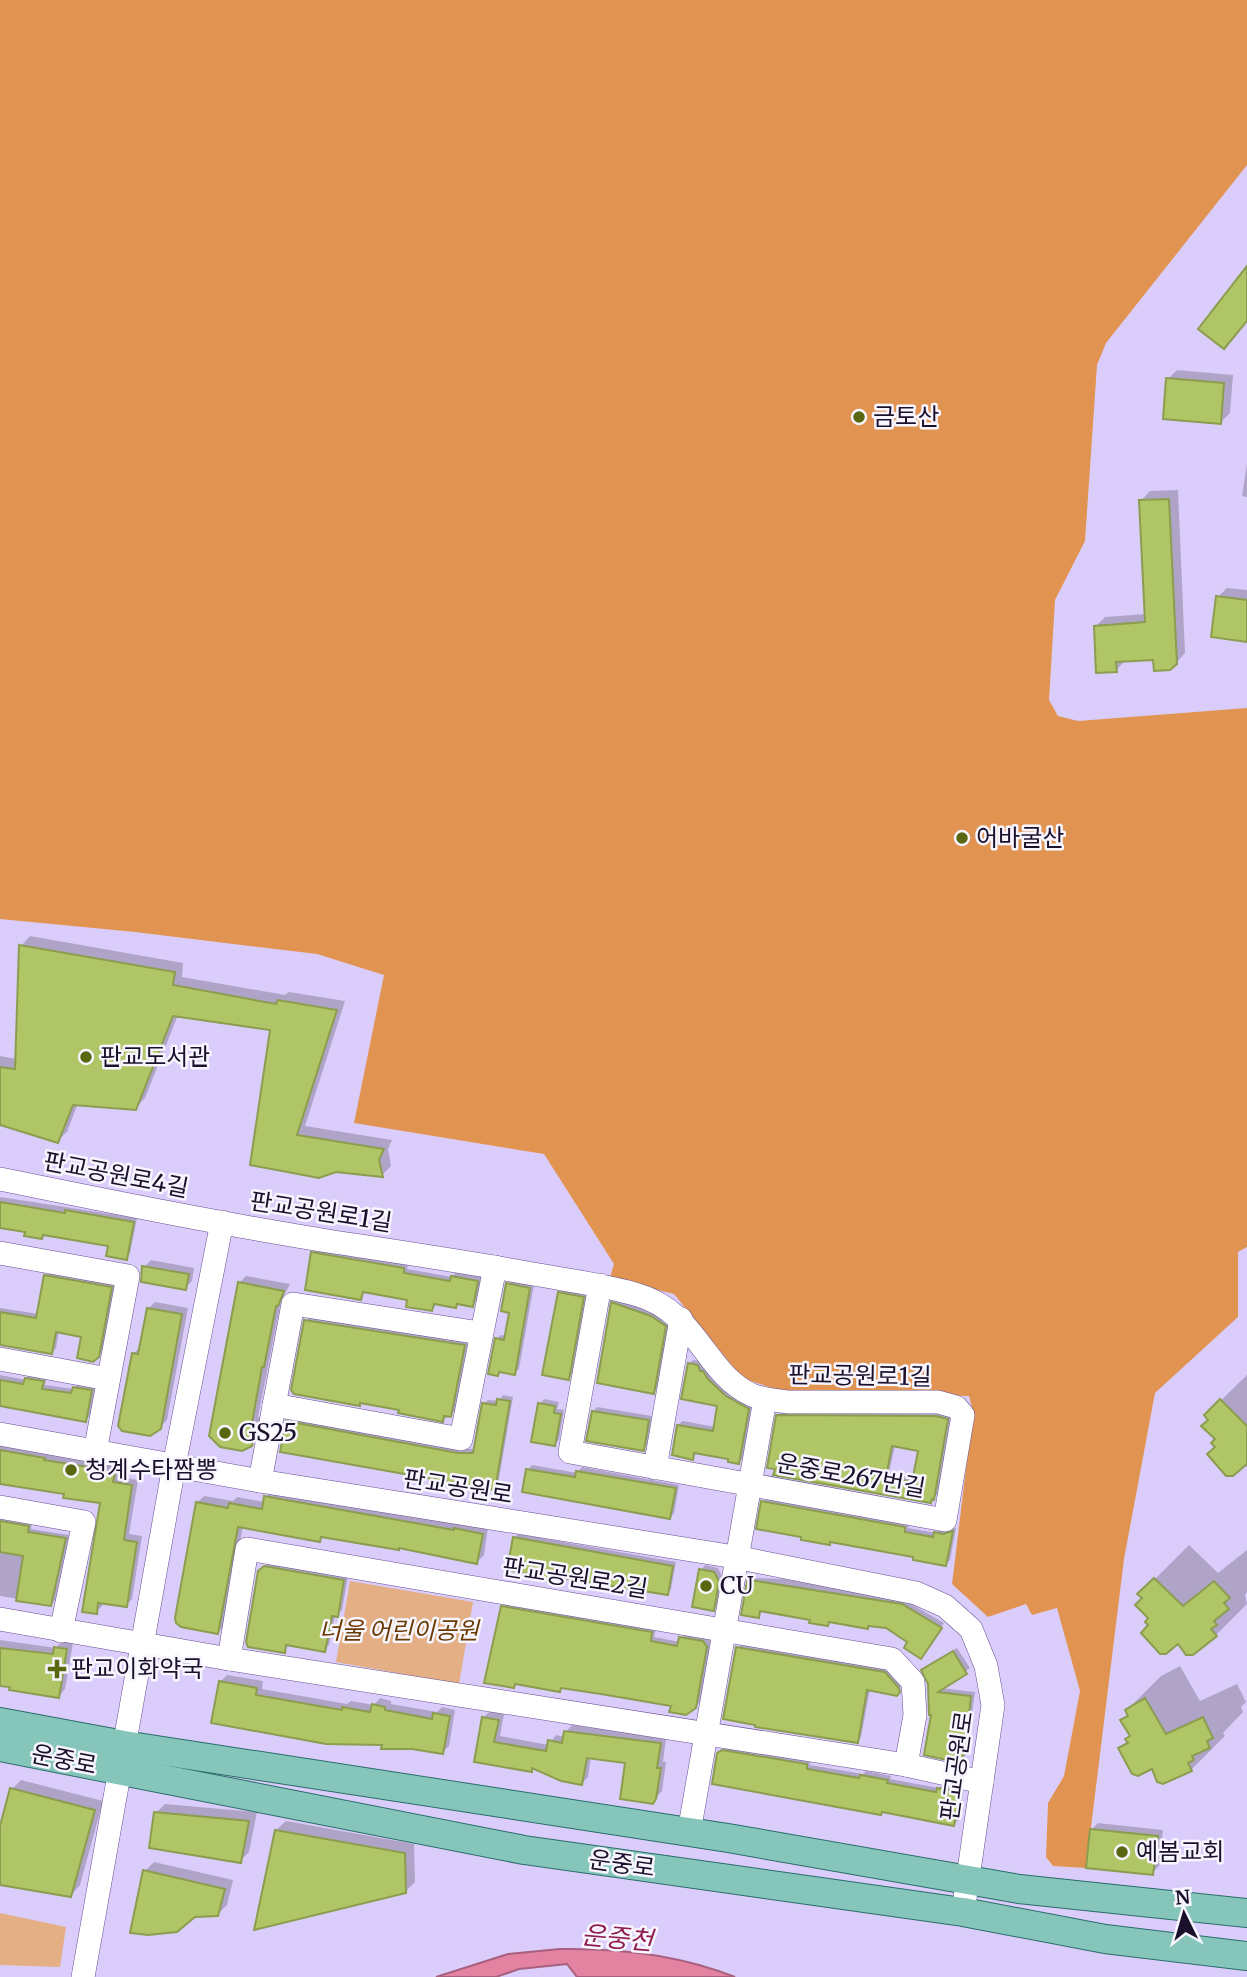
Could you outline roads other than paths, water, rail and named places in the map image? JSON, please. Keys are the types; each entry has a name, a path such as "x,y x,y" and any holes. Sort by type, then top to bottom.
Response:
{"main road":[{"name":"운중로","path":"0,1721 122,1758 524,1850 963,1912 1105,1939 1247,1956"},
{"name":"운중로","path":"0,1747 122,1758 689,1832 1018,1889 1247,1913"}],"street":[{"name":"판교공원로4길","path":"0,1179 222,1222"},
{"name":"판교공원로1길","path":"222,1222 600,1285 643,1296 681,1319 725,1374 738,1386 765,1399 788,1402 938,1402 956,1406 963,1415 945,1520"},
{"path":"84,1972 174,1465 222,1222"},
{"path":"0,1253 128,1276 95,1452"},
{"path":"274,1405 461,1439 495,1267"},
{"path":"600,1285 570,1452 748,1485"},
{"path":"260,1481 293,1304 480,1333"},
{"path":"655,1468 681,1319"},
{"path":"0,1359 108,1379"},
{"path":"689,1832 735,1557 765,1399"},
{"name":"판교공원로","path":"0,1434 260,1481 735,1557 916,1593 945,1606 971,1629 986,1665 993,1705 963,1912"},
{"name":"운중로267번길","path":"748,1485 945,1520"},
{"path":"0,1507 84,1522 61,1631"},
{"name":"판교공원로2길","path":"229,1659 247,1549 892,1659 913,1682 915,1715 906,1765"},
{"path":"0,1619 229,1659 906,1765 982,1782"}],"place":[{"name":"금토산","path":"859,417"},
{"name":"어바굴산","path":"962,838"},
{"name":"판교도서관","path":"86,1057"},
{"name":"GS25","path":"225,1433"},
{"name":"청계수타짬뽕","path":"71,1470"},
{"name":"CU","path":"706,1586"},
{"name":"판교이화약국","path":"57,1669"},
{"name":"예봄교회","path":"1122,1852"}],"park label":[{"name":"너울 어린이공원","path":"399,1631"}],"water label":[{"name":"운중천","path":"617,1938"}]}
